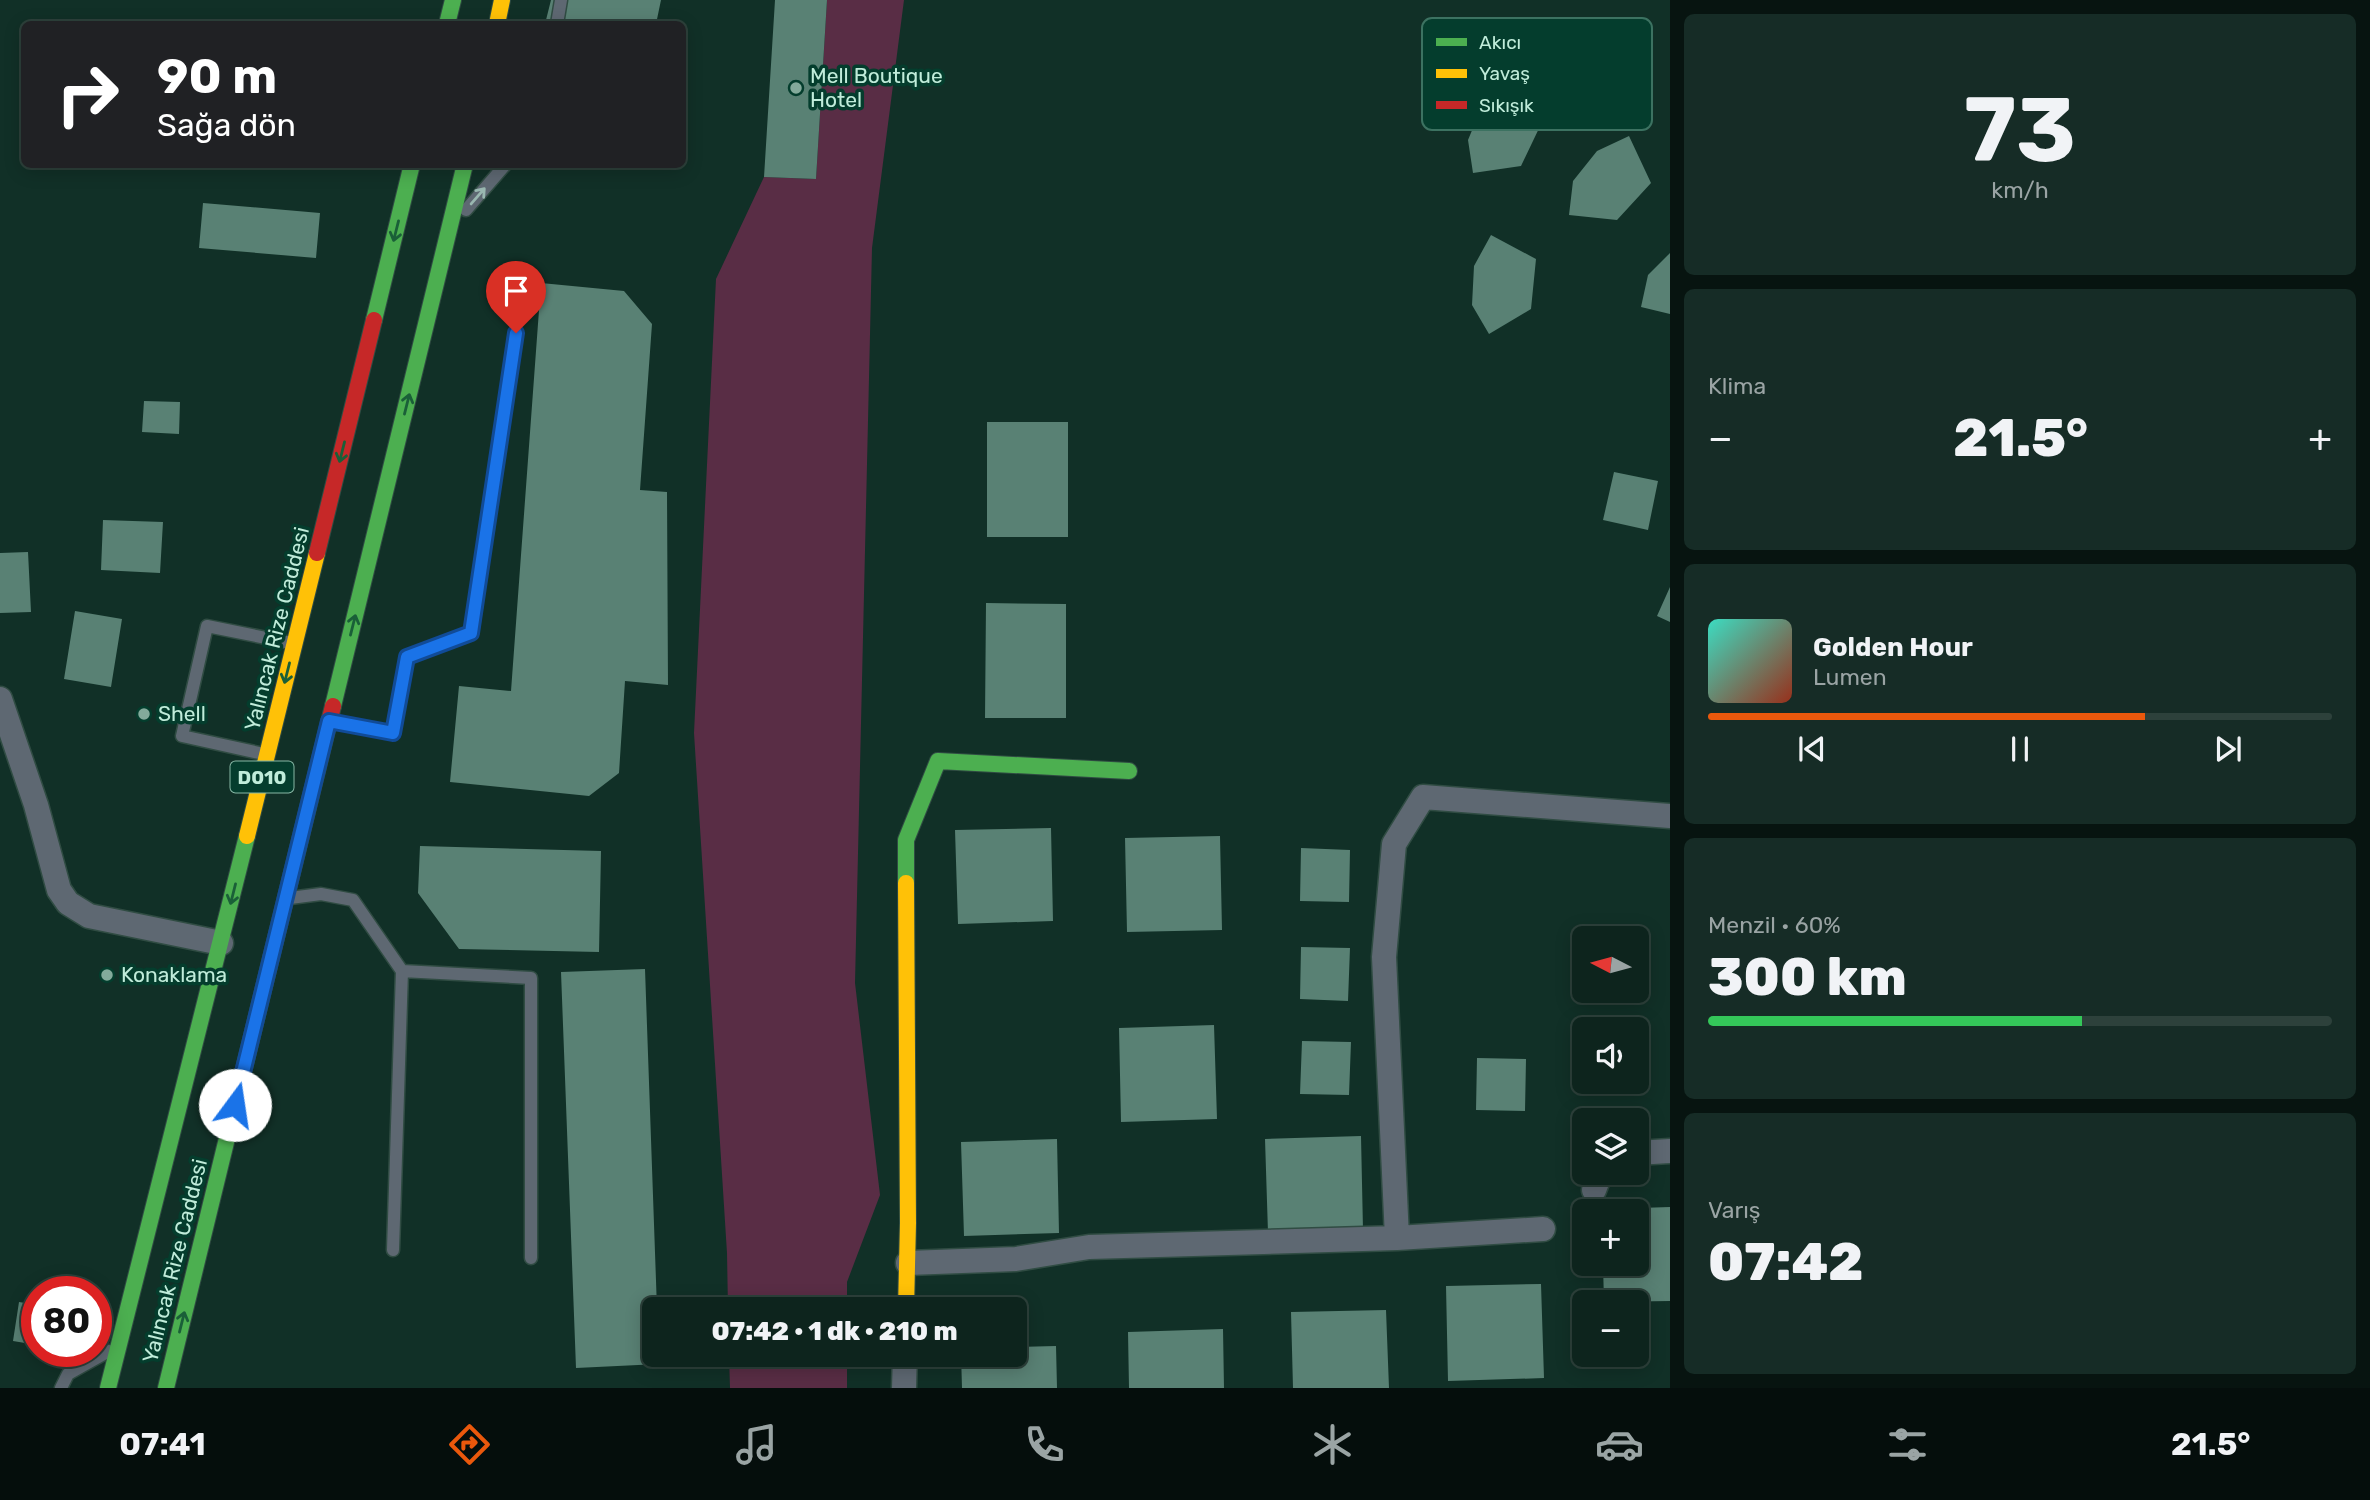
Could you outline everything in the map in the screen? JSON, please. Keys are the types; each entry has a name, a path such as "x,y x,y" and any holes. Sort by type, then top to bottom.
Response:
{"main road":[{"path":"448,21 453,0"},
{"path":"498,21 502,0"},
{"name":"Yalıncak Rize Caddesi","path":"108,1388 221,943 411,168"},
{"name":"Yalıncak Rize Caddesi","path":"166,1388 464,168"},
{"path":"907,1297 906,840 938,761 1129,771"}],"street":[{"path":"0,699 36,805 58,890 68,903 89,916 221,943"},
{"path":"1396,1238 1384,957 1394,844 1423,797 1670,816"},
{"path":"1649,1152 1670,1151"},
{"path":"908,1263 1016,1259 1089,1247 1396,1238 1543,1229"},
{"path":"904,1388 905,1367"}],"lane":[{"path":"558,21 561,0"},
{"path":"450,228 502,168"},
{"path":"329,721 393,733 407,657 471,633 516,333"},
{"path":"267,755 182,736 207,625 295,644"},
{"path":"286,898 321,894 353,900 402,971 393,1250"},
{"path":"402,971 531,978 531,1258"},
{"path":"61,1388 68,1374 119,1346"}],"shaded area":[{"path":"827,0 904,0 872,248 855,983 880,1195 847,1282 847,1297 728,1297 694,733 716,279 764,177 816,179"},
{"path":"729,1367 847,1367 847,1388 730,1388"}],"building":[{"path":"551,0 661,0 657,21 546,21"},
{"name":"Mell Boutique Hotel","path":"775,0 827,0 816,179 764,177"},
{"path":"1472,130 1538,130 1521,166 1473,173 1468,140"},
{"path":"1629,136 1651,183 1617,220 1569,215 1573,181 1597,151"},
{"path":"203,203 320,213 316,258 199,248"},
{"path":"1491,235 1536,259 1531,309 1489,334 1472,305 1474,266"},
{"path":"1670,253 1670,314 1641,307 1648,275"},
{"path":"541,283 624,291 652,324 640,490 667,492 668,685 625,681 619,773 589,796 450,782 459,686 511,691"},
{"path":"144,401 180,402 179,434 142,432"},
{"path":"987,422 1068,422 1068,537 987,537"},
{"path":"1614,472 1658,481 1648,530 1603,520"},
{"path":"103,520 163,522 160,573 101,570"},
{"path":"28,552 31,612 0,613 0,553"},
{"path":"1670,587 1670,622 1657,616"},
{"path":"986,603 1066,604 1066,718 985,718"},
{"path":"75,611 122,619 111,687 64,679"},
{"path":"1051,828 1053,921 958,924 955,830"},
{"path":"1220,836 1222,930 1127,932 1125,838"},
{"path":"420,846 601,851 599,952 459,949 418,893"},
{"path":"1301,848 1350,850 1349,902 1300,901"},
{"path":"1301,947 1350,948 1348,1001 1300,999"},
{"path":"645,969 657,1297 642,1297 642,1365 576,1368 561,972"},
{"path":"1214,1025 1217,1119 1121,1122 1119,1028"},
{"path":"1302,1041 1351,1042 1349,1095 1300,1094"},
{"path":"1477,1058 1526,1059 1525,1111 1476,1110"},
{"path":"1361,1136 1363,1230 1268,1233 1265,1139"},
{"path":"1057,1139 1059,1233 964,1236 961,1142"},
{"path":"1670,1207 1670,1301 1649,1301 1649,1290 1604,1290 1603,1276 1649,1276 1649,1208"},
{"path":"1541,1284 1544,1378 1448,1381 1446,1286"},
{"path":"19,1302 21,1302 21,1342 13,1341"},
{"path":"1386,1310 1389,1388 1293,1388 1291,1312"},
{"path":"1223,1329 1224,1388 1129,1388 1128,1332"},
{"path":"1056,1346 1057,1388 962,1388 961,1367 1027,1367 1027,1347"}],"traffic: fast":[{"path":"448,21 453,0"},
{"path":"374,320 411,168"},
{"path":"333,706 464,168"},
{"path":"906,883 906,840 938,761 1129,771"},
{"path":"108,1388 247,836"},
{"path":"166,1388 271,958"}],"traffic: slow":[{"path":"498,21 502,0"},
{"path":"247,836 317,553"},
{"path":"906,883 906,1297"}],"traffic: jam":[{"path":"317,553 374,320"},
{"path":"271,958 333,706"}],"place":[{"name":"Mell Boutique Hotel","path":"796,88"},
{"name":"Shell","path":"144,714"},
{"name":"Konaklama","path":"107,975"}],"route":[{"path":"235,1105 329,721 393,733 407,657 471,633 516,333"}]}
